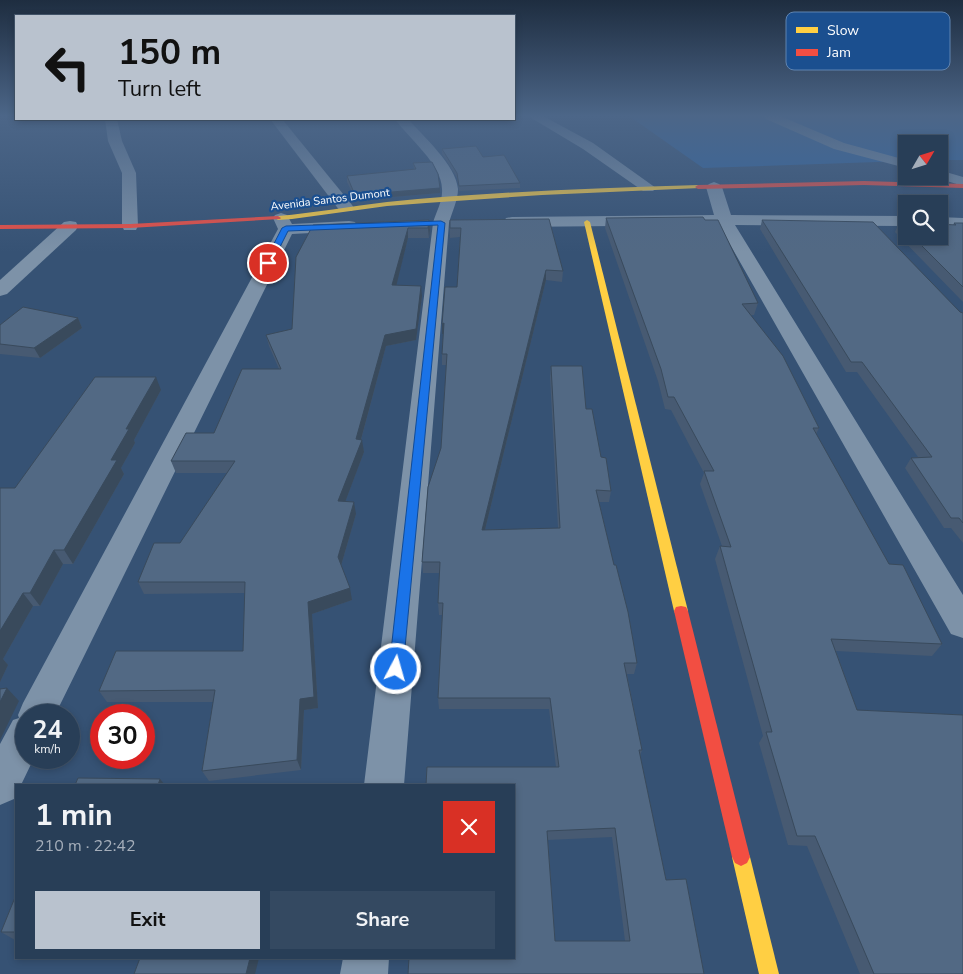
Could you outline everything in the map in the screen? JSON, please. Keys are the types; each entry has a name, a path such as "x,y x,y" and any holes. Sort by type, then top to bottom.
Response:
{"main road":[{"name":"Avenida Santos Dumont","path":"0,227 283,224 346,208 443,217 648,188 864,183 963,186"},
{"path":"587,222 770,974"}],"street":[{"path":"124,161 129,173 130,226"},
{"path":"309,161 346,208"},
{"path":"384,784 443,217 450,189 449,181 436,161"},
{"path":"610,161 648,188"},
{"path":"948,177 963,182"},
{"path":"714,187 724,220 963,624"},
{"path":"872,220 891,241"},
{"path":"500,222 898,221"},
{"path":"948,222 963,223"},
{"path":"42,704 283,224 364,226"},
{"path":"0,290 70,226"},
{"path":"0,785 15,756"},
{"path":"364,974 366,959"}],"shaded area":[{"path":"694,161 893,161 703,168"}],"building":[{"path":"450,161 508,161 520,183 459,186 457,173"},
{"path":"432,162 438,174 440,188 355,195 347,176 416,169 413,163"},
{"path":"703,217 705,220 718,220 758,303 742,304 783,356 819,428 813,428 889,564 903,565 942,644 831,639 857,710 963,715 963,974 874,974 815,836 797,836 766,732 772,732 720,546 731,547 704,471 714,471 674,397 668,397 661,369 606,218"},
{"path":"549,219 563,271 546,270 482,530 560,528 551,366 582,366 586,409 592,409 601,457 606,458 611,491 596,490 614,565 616,565 628,612 637,663 624,663 642,750 639,750 666,880 686,879 704,974 408,974 409,959 515,959 515,784 426,784 427,767 559,767 550,698 438,698 443,603 438,603 440,562 422,562 428,487 441,448 447,354 442,354 445,287 457,287 461,228 450,228 450,220","holes":["615,828 630,941 555,941 547,831"]},
{"path":"429,220 428,228 408,228 392,285 421,286 416,329 385,335 356,439 362,440 338,501 354,502 338,557 350,588 308,602 314,697 300,699 297,760 202,771 215,690 99,691 116,651 243,651 245,582 138,582 154,543 180,543 235,461 171,461 186,433 214,433 242,369 281,369 266,335 292,329 296,257 313,225"},
{"path":"762,220 873,222 963,313 963,523 959,518 951,518 911,458 932,457 862,362 851,362"},
{"path":"954,223 963,223 963,287 921,245 948,245 948,225 956,225"},
{"path":"23,307 78,318 34,348 0,344 0,325"},
{"path":"95,377 156,377 126,429 129,429 111,460 117,460 64,550 54,550 30,593 23,593 0,631 0,488 15,488"},
{"path":"7,688 0,702 0,689"},
{"path":"78,778 160,779 158,784 75,784"},
{"path":"15,897 15,932 1,932"},
{"path":"140,959 250,959 246,974 134,974"}],"traffic: slow":[{"path":"278,218 426,201 542,193 698,187"},
{"path":"587,222 681,611"},
{"path":"741,857 769,974"}],"traffic: jam":[{"path":"698,187 864,183 963,186"},
{"path":"0,227 130,226 278,218"},
{"path":"681,611 741,857"}],"route":[{"path":"268,263 286,228 441,223 396,669"}]}
